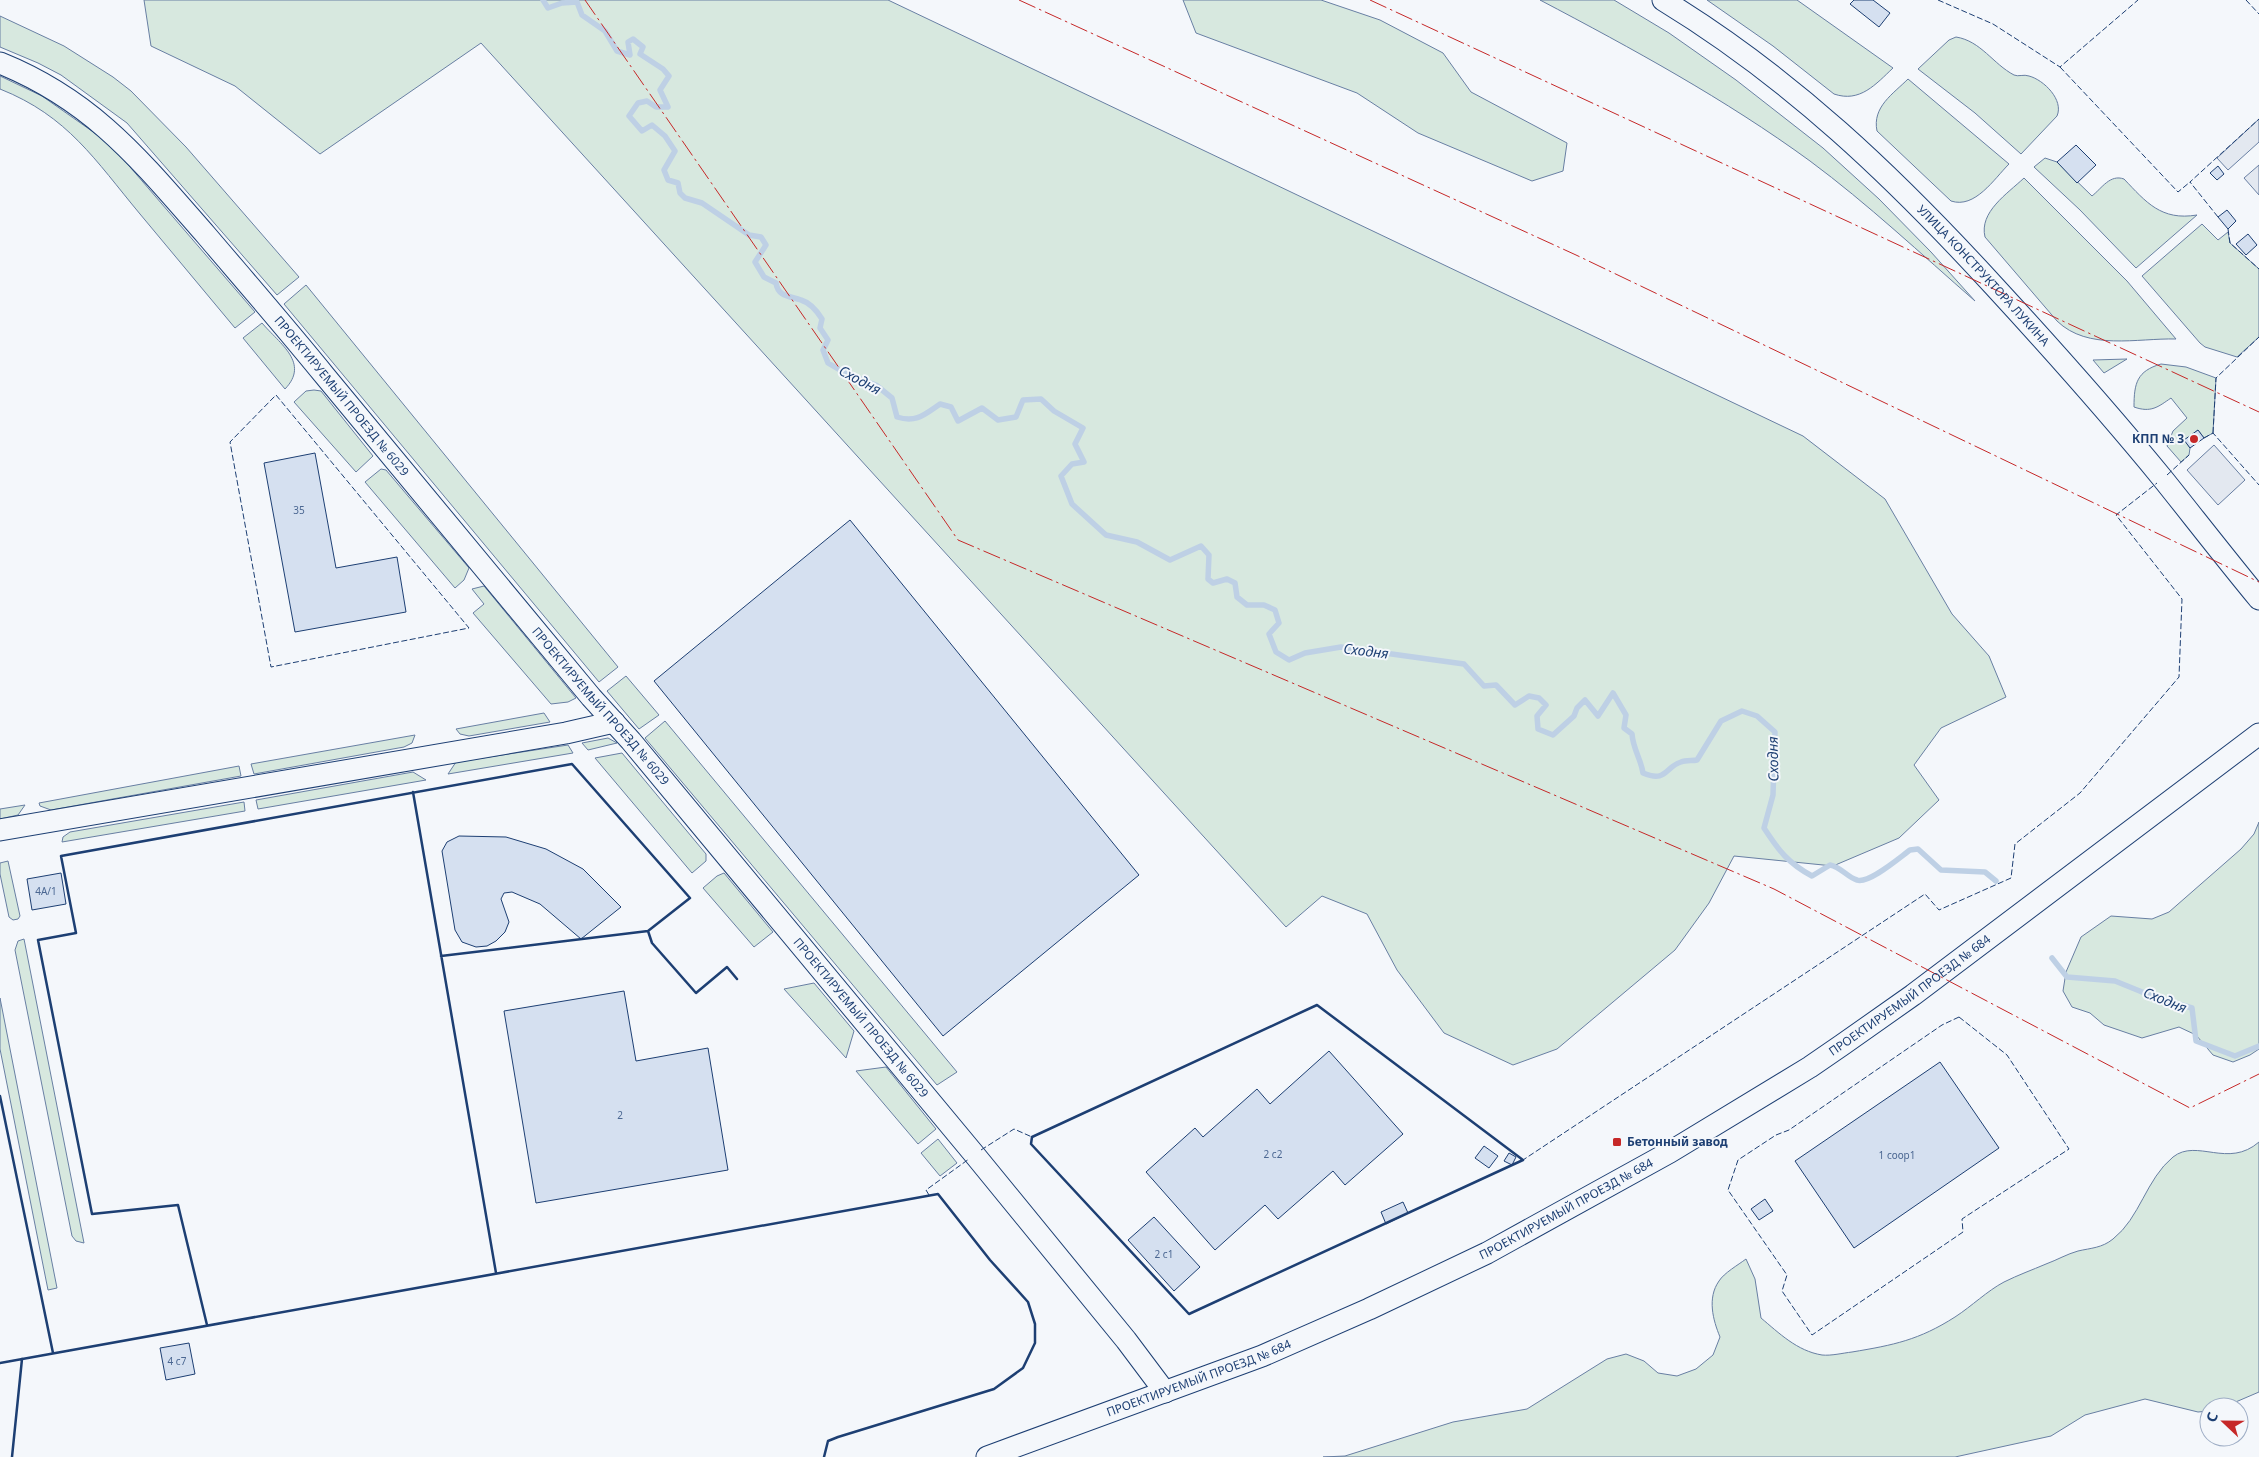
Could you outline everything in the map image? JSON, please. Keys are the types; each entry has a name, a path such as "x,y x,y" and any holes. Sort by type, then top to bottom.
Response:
{"street":[{"name":"УЛИЦА КОНСТРУКТОРА ЛУКИНА","path":"1663,0 1750,59 1811,105 1896,183 2061,358 2164,480 2259,598"},
{"name":"ПРОЕКТИРУЕМЫЙ ПРОЕЗД № 6029","path":"0,63 61,92 88,111 116,135 269,308 974,1154 1126,1340 1165,1392"},
{"path":"0,830 566,733 614,722"},
{"name":"ПРОЕКТИРУЕМЫЙ ПРОЕЗД № 684","path":"987,1457 1262,1356 1451,1271 1583,1201 1722,1121 1810,1067 1913,995 2259,734"}],"shaded area":[{"path":"144,0 888,0 1803,436 1885,499 1952,614 1989,656 2006,697 1941,728 1914,765 1939,800 1899,838 1833,866 1734,856 1709,903 1675,950 1557,1049 1513,1065 1444,1033 1397,970 1367,914 1322,896 1286,927 481,43 320,154 235,86 151,46"},
{"path":"1183,0 1321,0 1380,20 1443,53 1471,92 1567,143 1563,171 1532,181 1418,133 1357,93 1196,33"},
{"path":"1540,0 1614,0 1669,33 1736,80 1823,148 1879,199 1931,252 1975,301 1853,194 1778,138 1678,76"},
{"path":"1707,0 1797,0 1893,68 1874,86 1860,94 1843,96 1834,94 1773,46"},
{"path":"0,16 64,46 113,77 131,91 186,147 299,277 277,295 127,123 61,75 0,47"},
{"path":"1956,37 1973,43 2014,75 2027,75 2035,78 2046,86 2055,97 2058,104 2057,116 2021,154 1975,113 1918,69 1949,40"},
{"path":"0,76 42,96 99,136 124,160 255,312 235,328 79,141 44,112 0,89"},
{"path":"1908,79 2009,164 1976,197 1968,201 1951,201 1877,131 1876,122 1881,108 1890,96"},
{"path":"2259,119 2259,142 2228,170 2217,158"},
{"path":"2045,158 2057,162 2092,196 2110,180 2119,178 2124,179 2155,208 2174,215 2197,215 2136,268 2080,210 2034,167"},
{"path":"2259,165 2259,195 2244,178"},
{"path":"2024,178 2127,281 2176,339 2098,340 2069,330 2057,321 1985,237 1984,228 1990,212"},
{"path":"2202,224 2218,240 2228,232 2230,243 2259,269 2259,337 2237,357 2205,347 2200,343 2142,276"},
{"path":"306,285 618,667 599,682 284,304"},
{"path":"262,323 284,346 293,362 292,380 285,389 243,338"},
{"path":"2127,359 2104,373 2093,360"},
{"path":"2161,364 2186,367 2216,378 2213,433 2204,438 2198,430 2185,440 2190,448 2189,455 2181,462 2167,446 2173,431 2187,418 2171,398 2150,409 2134,407 2138,379 2147,370"},
{"path":"306,391 321,391 373,456 356,472 294,402"},
{"path":"2214,445 2245,480 2218,505 2187,470"},
{"path":"381,469 386,470 469,568 464,580 455,588 365,482"},
{"path":"484,586 576,698 568,702 551,704 473,613 484,604 472,589"},
{"path":"626,676 659,715 639,729 607,691"},
{"path":"544,713 550,722 469,736 460,734 456,729"},
{"path":"665,721 957,1072 937,1085 645,738"},
{"path":"415,735 412,743 404,747 254,774 251,764"},
{"path":"608,738 617,743 588,750 582,743"},
{"path":"568,745 573,753 448,774 456,762"},
{"path":"622,753 706,854 706,861 692,873 595,758"},
{"path":"239,766 241,776 51,810 40,806 39,803"},
{"path":"413,772 426,780 258,809 256,800"},
{"path":"244,802 245,811 62,842 63,837 70,832"},
{"path":"25,805 18,815 0,819 0,809"},
{"path":"2259,822 2259,1049 2233,1062 2213,1055 2196,1035 2179,1027 2142,1038 2104,1025 2090,1013 2072,1007 2063,991 2066,972 2081,937 2111,916 2152,919 2169,912 2241,849 2254,834"},
{"path":"8,861 20,916 18,919 13,920 9,917 0,874 0,863"},
{"path":"724,873 773,932 754,947 703,888 717,876"},
{"path":"24,939 84,1243 76,1241 72,1236 15,950 18,941"},
{"path":"814,983 854,1031 846,1058 784,989"},
{"path":"0,998 57,1288 48,1290 0,1049"},
{"path":"886,1067 936,1129 918,1144 856,1071"},
{"path":"938,1139 957,1163 940,1176 921,1153"},
{"path":"2259,1142 2259,1392 2247,1397 2199,1397 2198,1412 2145,1399 2085,1415 2051,1436 1955,1457 1323,1457 1345,1456 1453,1422 1527,1409 1607,1359 1626,1354 1644,1361 1658,1373 1677,1376 1696,1369 1713,1355 1720,1337 1712,1309 1715,1288 1724,1275 1746,1259 1755,1279 1761,1318 1789,1341 1804,1350 1822,1355 1833,1355 1881,1347 1906,1340 1942,1325 2004,1282 2070,1254 2109,1242 2130,1220 2156,1176 2173,1157 2182,1152 2192,1150 2224,1154 2247,1150"}],"building":[{"path":"1854,0 1873,0 1890,13 1879,27 1850,4"},
{"path":"2076,145 2096,165 2077,183 2057,162"},
{"path":"2218,166 2224,174 2217,180 2210,173"},
{"path":"2227,210 2236,221 2228,229 2218,217"},
{"path":"2248,234 2257,245 2246,255 2236,244"},
{"name":"КПП № 3","path":"2198,430 2204,438 2190,448 2184,440"},
{"path":"315,453 336,568 397,557 406,612 295,632 264,463"},
{"path":"850,520 1139,875 943,1036 654,681"},
{"path":"459,836 506,837 546,849 583,869 621,907 581,939 540,904 512,892 504,893 501,899 509,922 505,932 496,941 487,946 476,947 462,942 455,930 442,851 447,842"},
{"path":"61,873 66,904 32,910 27,879"},
{"path":"624,991 636,1061 708,1048 728,1170 536,1203 504,1011"},
{"path":"1329,1051 1403,1134 1345,1185 1333,1171 1278,1219 1265,1205 1215,1250 1146,1172 1195,1128 1203,1137 1257,1089 1270,1104"},
{"path":"1940,1062 1999,1148 1854,1248 1795,1161"},
{"path":"1484,1146 1498,1156 1489,1168 1475,1158"},
{"path":"1509,1153 1516,1157 1512,1165 1504,1161"},
{"path":"1765,1199 1773,1211 1759,1220 1751,1209"},
{"path":"1403,1202 1408,1213 1386,1224 1381,1212"},
{"path":"1154,1217 1200,1267 1174,1291 1128,1240"},
{"path":"189,1343 195,1374 166,1380 160,1348"}],"waterway":[{"name":"Сходня","path":"543,0 548,8 562,3 577,2 582,15 605,31 617,51 630,55 628,42 633,39 643,47 640,54 663,69 669,76 660,90 668,107 656,107 647,101 638,103 629,116 642,131 652,125 665,136 675,151 664,170 668,180 678,183 680,193 685,198 702,203 749,235 761,237 766,245 755,262 764,277 776,283 779,291 789,297 805,301 818,313 822,319 820,328 828,340 823,350 828,363 845,373 876,385 892,398 897,417 904,419 920,417 940,404 951,407 958,421 982,408 998,420 1016,417 1023,400 1041,399 1054,411 1083,428 1075,444 1084,462 1072,464 1061,476 1072,504 1106,535 1137,542 1170,560 1201,546 1209,555 1208,579 1213,583 1227,579 1235,583 1237,597 1247,605 1264,605 1275,610 1279,623 1269,634 1276,652 1289,660 1305,653 1341,647 1464,664 1484,686 1496,685 1515,705 1529,696 1539,698 1546,705 1537,716 1538,729 1553,735 1574,716 1577,708 1585,700 1598,716 1613,693 1626,715 1624,728 1632,734 1643,773 1651,776 1661,775 1681,762 1697,760 1721,721 1742,711 1757,716 1775,732 1773,795 1764,828 1774,843 1796,866 1812,876 1830,865 1853,879 1862,880 1884,870 1910,850 1918,849 1941,870 1985,872 1996,881"},
{"name":"Сходня","path":"2052,958 2067,977 2115,981 2152,996 2192,1008 2196,1041 2235,1056 2259,1046"}],"fence":[{"path":"1938,0 1993,24 2060,67 2138,0"},
{"path":"2246,0 2259,14"},
{"path":"2060,67 2178,192 2190,182"},
{"path":"2218,217 2190,182 2259,119"},
{"path":"2228,229 2230,243 2259,269"},
{"path":"2213,433 2216,378 2259,337"},
{"path":"276,395 469,628 271,667 230,442 276,395"},
{"path":"2204,438 2213,433 2259,485"},
{"path":"2167,475 2189,455"},
{"path":"981,1150 1014,1129 1032,1137 1317,1005 1523,1160 1925,894 1939,910 2011,878 2015,844 2080,793 2179,677 2182,599 2116,515 2157,483"},
{"path":"1959,1017 2007,1055 2069,1149 1962,1219 1963,1232 1812,1335 1782,1291 1787,1275 1728,1190 1738,1160 1776,1135 1789,1130 1942,1025 1959,1017"},
{"path":"929,1195 926,1190 969,1159"}],"wall":[{"path":"207,1325 178,1205 92,1214 38,940 76,933 61,856 572,764 690,898 648,931 441,956"},
{"path":"413,792 496,1273"},
{"path":"648,931 652,943 696,993 727,967 737,979"},
{"path":"1317,1005 1523,1160 1189,1314 1031,1144 1032,1137 1317,1005"},
{"path":"0,1096 53,1353"},
{"path":"0,1363 938,1194 990,1260 1028,1302 1035,1324 1035,1343 1023,1368 994,1389 838,1437 828,1441 824,1457"},
{"path":"12,1457 22,1359"}],"power":[{"path":"585,0 958,540 1774,889 2190,1108 2259,1074"},
{"path":"1019,0 1576,255 2259,582"},
{"path":"1370,0 2259,412"}],"place":[{"name":"КПП № 3","path":"2194,439"},
{"name":"Бетонный завод","path":"1617,1142"}]}
